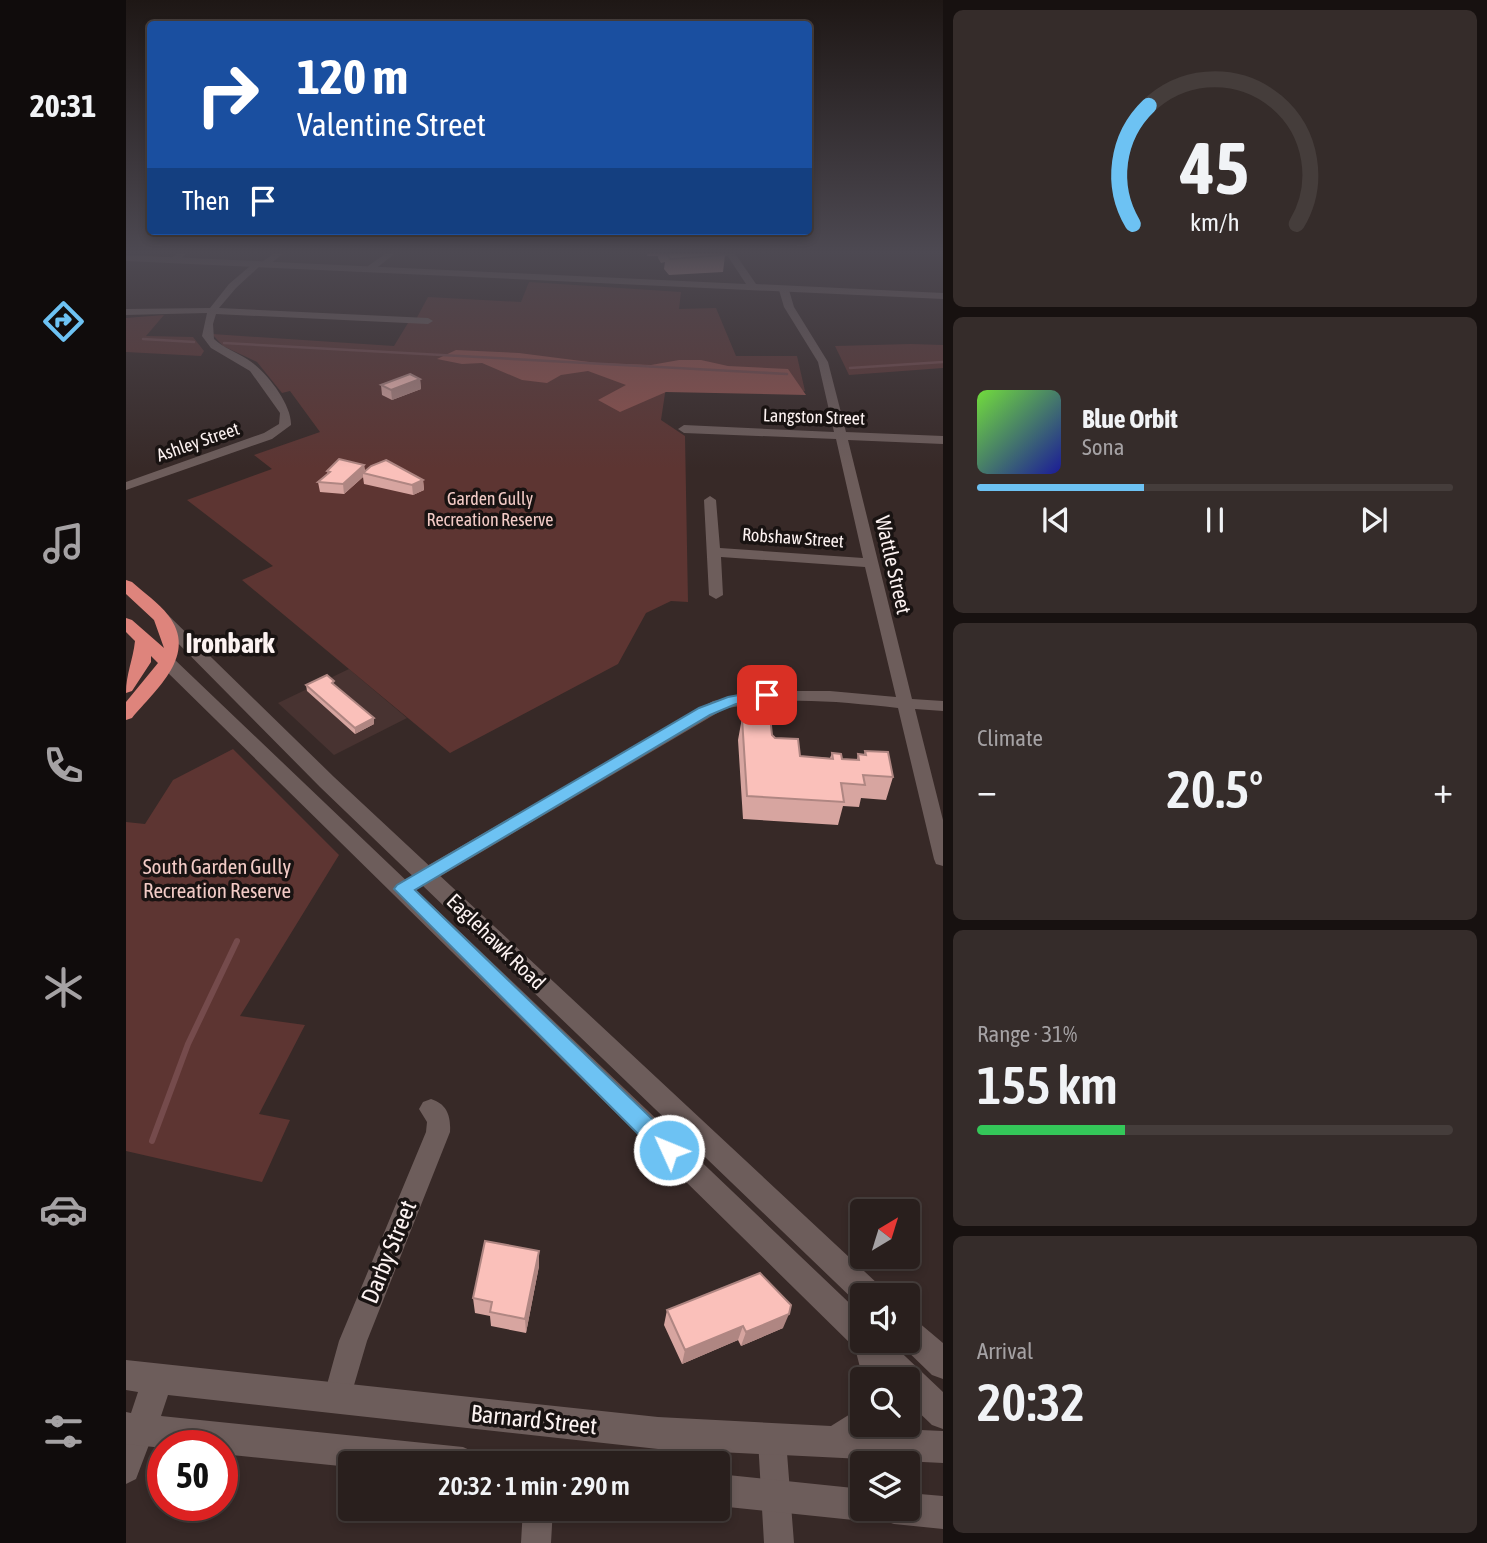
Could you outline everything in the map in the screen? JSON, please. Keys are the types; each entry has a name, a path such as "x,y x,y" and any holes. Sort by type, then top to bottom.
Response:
{"highway":[{"name":"Eaglehawk Road","path":"126,585 162,618"},
{"path":"126,714 168,663 172,648 162,618"},
{"name":"Eaglehawk Road","path":"126,623 168,663"},
{"path":"126,688 142,662 143,641"}],"main road":[{"name":"Eaglehawk Road","path":"162,618 225,677 300,755 856,1283"},
{"name":"Eaglehawk Road","path":"168,663 850,1324"},
{"path":"205,698 214,683 225,677"},
{"path":"403,889 427,876"},
{"path":"920,1343 943,1364"},
{"name":"Eaglehawk Road","path":"879,1353 894,1367"},
{"name":"Barnard Street","path":"126,1375 658,1433 943,1447"},
{"path":"158,1378 133,1429 347,1451"},
{"name":"Eaglehawk Road","path":"920,1392 943,1414"},
{"path":"834,1443 850,1431"},
{"path":"730,1491 850,1504"},
{"path":"920,1511 943,1513"}],"street":[{"name":"Ashley Street","path":"126,486 281,429 288,416 259,375 245,362 215,346 208,339 209,324"},
{"name":"Wattle Street","path":"801,324 819,350 943,859"},
{"name":"Langston Street","path":"684,429 943,440"},
{"name":"Robshaw Street","path":"710,500 716,595"},
{"name":"Robshaw Street","path":"712,552 872,563"},
{"path":"427,876 719,705 752,696 776,695 943,706"},
{"name":"Darby Street","path":"337,1399 353,1341 438,1132 439,1119 432,1109"},
{"path":"126,1469 133,1429"},
{"path":"772,1440 779,1543"},
{"path":"536,1543 537,1521"}],"shaded area":[{"path":"456,350 519,353 597,363 651,365 679,360 701,360 728,366 788,369 806,395 666,392 620,412 598,400 626,385 588,371 561,375 547,383 522,380 482,363 462,364 437,359"},
{"path":"349,669 407,718 334,755 278,703"}],"green space":[{"path":"126,324 156,324 146,336 193,337 204,351 201,356 126,352"},
{"name":"Garden Gully Recreation Reserve","path":"407,324 723,324 736,356 797,356 805,391 666,387 661,420 685,436 688,602 671,601 646,613 618,664 450,753 242,580 273,566 187,500 272,469 254,455 320,432 290,391 282,393 257,362 223,346 212,334 394,346"},
{"path":"943,345 943,368 849,375 835,346"},
{"name":"South Garden Gully Recreation Reserve","path":"233,749 339,855 240,1016 305,1025 259,1114 290,1120 262,1182 126,1151 126,822 145,824 173,780"}],"building":[{"path":"410,374 420,379 391,390 381,385"},
{"path":"339,459 364,465 343,484 318,482 330,472 327,471"},
{"path":"386,460 423,480 412,485 363,473 371,466"},
{"path":"327,675 334,681 332,683 374,718 355,728 306,685"},
{"path":"770,716 772,735 775,738 798,739 800,756 833,759 832,753 841,754 842,759 859,760 858,754 866,755 865,751 888,752 893,777 863,775 865,785 841,783 844,802 747,796 742,718"},
{"path":"485,1241 539,1251 525,1319 490,1312 492,1302 473,1298"},
{"path":"760,1273 791,1305 789,1314 746,1332 743,1326 685,1350 667,1310"}],"waterway":[{"path":"143,339 194,342"},
{"path":"224,343 787,374"},
{"path":"850,368 943,362"},
{"path":"152,1141 188,1044 237,941"}],"district":[{"name":"Ironbark","path":"230,643"}],"route":[{"path":"669,1150 403,889 705,712 733,700 767,695"}]}
